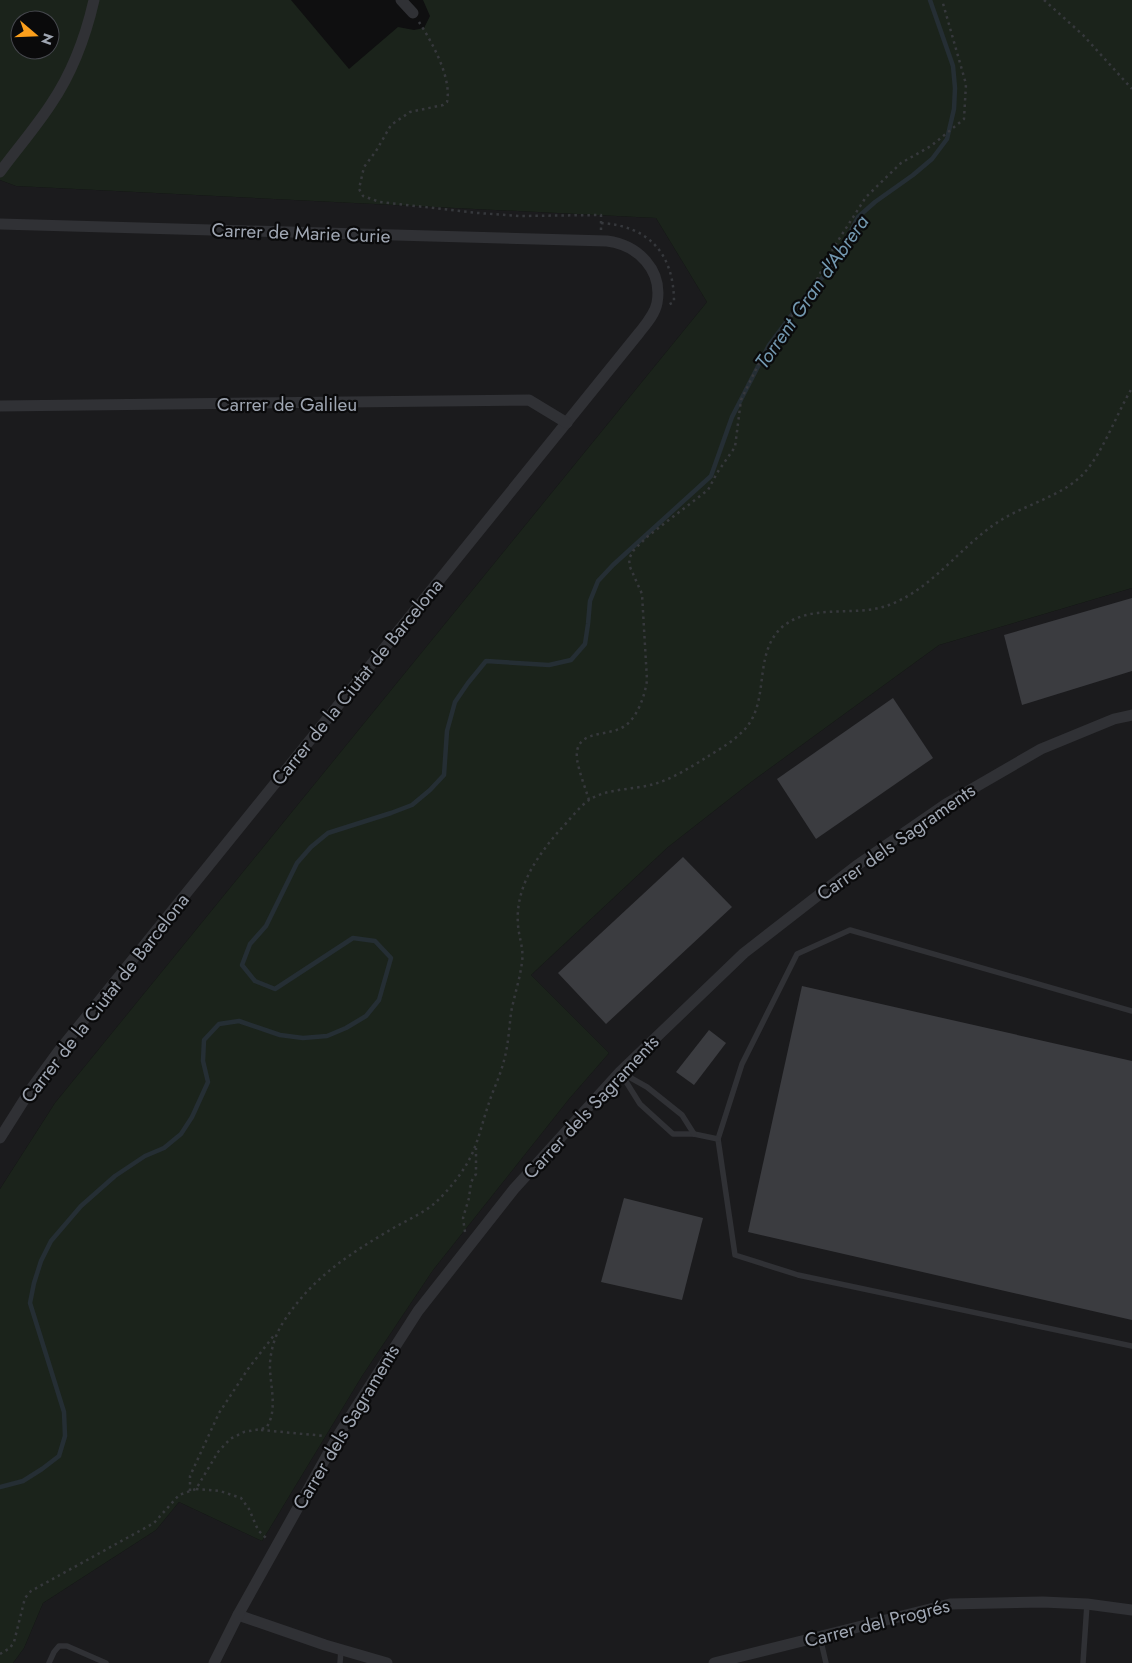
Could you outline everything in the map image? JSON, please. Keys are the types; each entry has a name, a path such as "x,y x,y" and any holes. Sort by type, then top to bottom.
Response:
{"street":[{"path":"0,172 52,103 72,64 89,22 94,0"},
{"path":"400,0 413,13"},
{"name":"Carrer de Marie Curie","path":"0,224 601,241"},
{"name":"Carrer de la Ciutat de Barcelona","path":"0,1138 40,1075 64,1044 648,322 657,303 657,284 653,272 638,252 626,245 601,241"},
{"name":"Carrer de Galileu","path":"0,406 529,400 567,423"},
{"name":"Carrer dels Sagraments","path":"214,1663 238,1614 337,1437 418,1311 514,1188 620,1072 744,953 856,866 946,804 1041,749 1114,718 1132,715"},
{"name":"Carrer del Progrés","path":"714,1663 950,1604 1043,1602 1086,1604 1132,1610"},
{"path":"238,1614 341,1650 387,1663"}],"lane":[{"path":"1132,1011 850,930 797,954 742,1064 718,1139 735,1255 808,1277 1132,1346"},
{"path":"620,1072 640,1104 673,1134 694,1134 718,1139"},
{"path":"620,1072 647,1087 682,1115 694,1134"},
{"path":"1083,1663 1086,1604"},
{"path":"820,1637 826,1663"},
{"path":"49,1663 54,1652 60,1646 67,1646 106,1663"},
{"path":"340,1663 341,1650"}],"path":[{"path":"589,800 577,758 582,741 589,736 621,729 632,719 646,689 642,594 630,567 629,559 648,536 708,490 735,447 741,400 761,359 815,283 834,247 866,197 901,163 931,146 964,119 966,84 942,0"},
{"path":"1044,0 1082,35 1132,89"},
{"path":"413,13 430,39 442,68 448,88 447,102 443,106 410,112 397,120 386,132 376,151 364,167 359,189 363,196 380,202 519,216 601,215 601,223"},
{"path":"190,1491 190,1476 219,1413 248,1368 303,1295 322,1276 369,1243 433,1205 465,1166 476,1144 505,1060 523,953 518,928 520,894 532,869 557,834 589,800 607,793 663,781 706,758 740,734 754,715 770,644 775,635 789,622 812,614 875,610 904,598 928,582 1000,521 1074,482 1090,465 1132,388"},
{"path":"467,1248 462,1218 469,1198 471,1182 476,1174 476,1144"},
{"path":"196,1489 218,1452 230,1439 244,1432 266,1428 272,1418 271,1353 279,1329"},
{"path":"259,1429 299,1435 337,1437"},
{"path":"0,1654 10,1648 14,1642 25,1598 31,1591 154,1523 179,1495 196,1489 220,1492 241,1498 250,1509 258,1530 275,1547"}],"shaded area":[{"path":"0,0 291,0 349,69 398,27 414,30 424,28 430,16 423,0 1132,0 1132,588 939,645 751,782 668,847 531,975 609,1053 569,1099 433,1270 362,1376 262,1541 179,1502 156,1530 43,1603 24,1648 13,1663 0,1663 0,1189 55,1103 707,302 656,218 16,186 0,180"},
{"path":"0,180 16,186 656,218 707,302 55,1103 0,1189"},
{"path":"1132,588 1132,1663 13,1663 24,1648 43,1603 156,1530 179,1502 262,1541 362,1376 433,1270 569,1099 609,1053 531,975 668,847 751,782 939,645"}],"building":[{"path":"1132,598 1132,671 1022,705 1004,635"},
{"path":"893,698 933,758 816,839 777,779"},
{"path":"683,857 732,907 606,1024 558,973"},
{"path":"802,986 1132,1061 1132,1320 748,1232"},
{"path":"709,1030 726,1043 694,1085 676,1072"},
{"path":"624,1198 703,1218 682,1300 601,1282"}],"waterway":[{"name":"Torrent Gran d'Abrera","path":"0,1487 23,1481 59,1456 65,1436 64,1412 30,1303 41,1261 51,1241 81,1206 115,1176 145,1156 164,1148 181,1134 192,1117 208,1082 203,1061 204,1040 219,1024 239,1021 280,1035 303,1038 327,1036 346,1028 366,1016 379,1000 391,958 375,941 353,938 275,989 255,981 242,965 250,944 266,926 297,863 311,847 328,833 412,805 430,790 444,775 447,731 455,702 486,661 549,665 571,660 585,644 590,601 598,581 613,565 711,476 732,417 769,345 811,289 826,274 838,257 858,217 932,159 947,139 954,109 953,66 930,0"}]}
